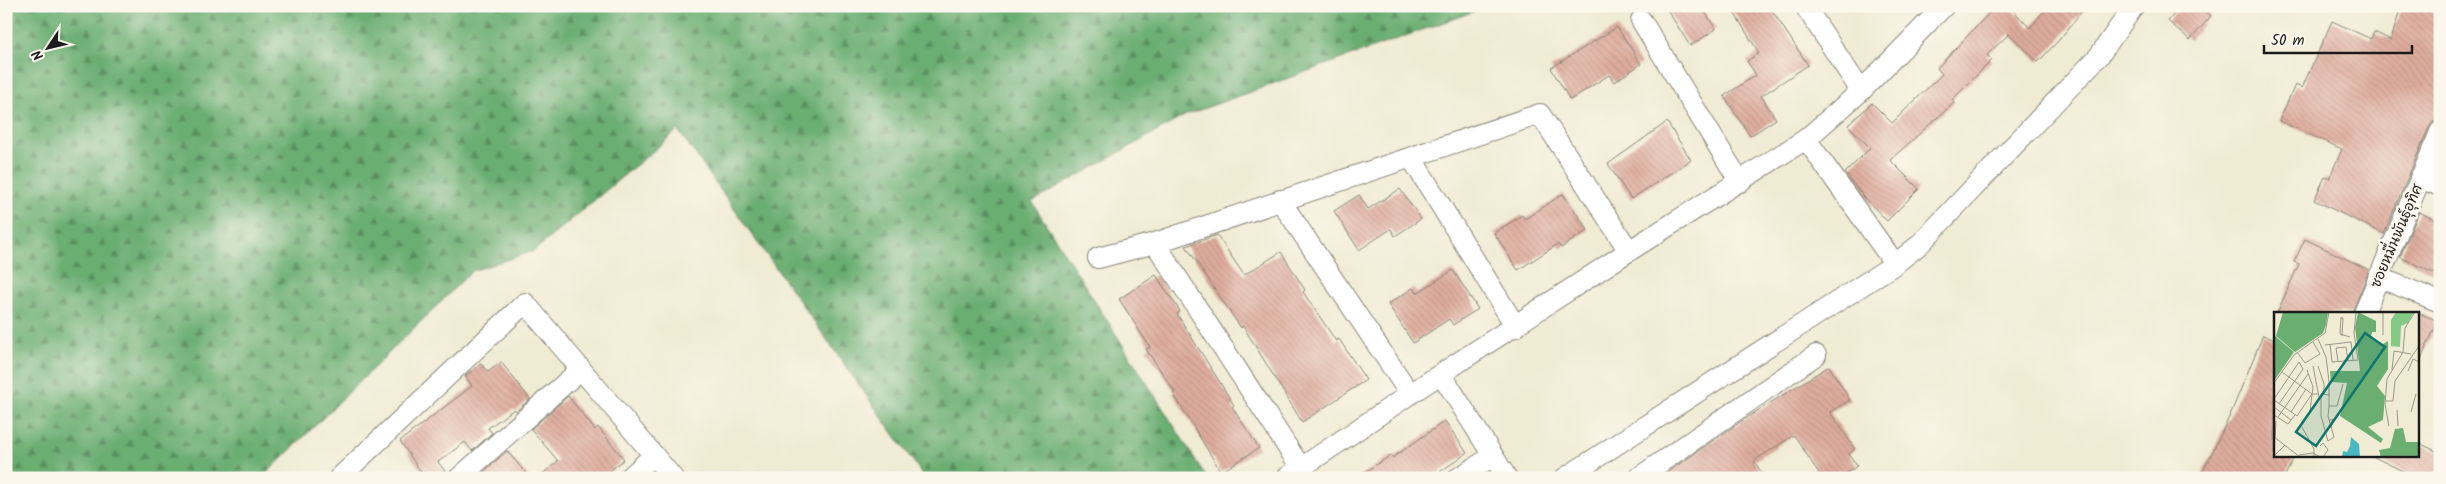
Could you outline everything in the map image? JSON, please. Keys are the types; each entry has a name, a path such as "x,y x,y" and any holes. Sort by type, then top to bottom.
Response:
{"street":[{"path":"1805,6 1861,90"},
{"path":"1155,243 1294,473 1410,394 1629,251 1806,139 1861,90 1944,6"},
{"path":"1565,478 1895,264 1919,245 2099,56 2134,6"},
{"path":"1641,20 1740,182"},
{"path":"1098,258 1155,243 1280,200 1412,159 1540,114 1629,251"},
{"name":"ซอยหมื่นพันธุ์อุทิศ","path":"2364,312 2440,132"},
{"path":"1806,139 1895,264"},
{"path":"1412,159 1516,326"},
{"path":"2420,178 2440,186"},
{"path":"1280,200 1410,394"},
{"path":"2378,277 2440,302"},
{"path":"339,478 525,303 673,478"},
{"path":"1638,478 1816,355"},
{"path":"459,478 581,369"},
{"path":"1442,374 1506,478"},
{"path":"628,478 654,455"},
{"path":"1458,478 1493,456"}],"green space":[{"path":"6,6 1489,6 1186,115 1032,202 1207,478 925,478 678,130 534,251 472,271 262,478 6,478"}],"building":[{"path":"1665,6 1701,6 1716,29 1690,46"},
{"path":"1730,6 1769,6 1808,65 1761,96 1776,119 1750,136 1724,96 1756,75 1747,61 1759,53"},
{"path":"1996,6 2009,6 2030,28 2048,6 2086,6 2059,40 2038,62 2009,34 1987,55 1992,60 1952,100 1955,102 1890,160 1919,189 1887,221 1864,197 1845,173 1870,148 1848,125 1872,103 1892,123 1942,74 1937,68"},
{"path":"2181,6 2199,6 2211,16 2190,40 2168,21"},
{"path":"2401,6 2440,6 2440,120 2433,122 2429,127 2384,234 2314,200 2325,177 2329,179 2342,149 2279,121 2295,85 2302,88 2332,21 2371,39 2374,32 2391,40"},
{"path":"1617,27 1641,64 1614,82 1609,75 1570,100 1551,68"},
{"path":"1667,122 1691,160 1631,199 1608,164"},
{"path":"1400,189 1421,219 1395,236 1391,229 1359,250 1334,211 1359,195 1368,209"},
{"path":"1563,194 1588,230 1561,248 1558,244 1518,270 1494,233 1522,215 1525,219"},
{"path":"2419,212 2440,222 2440,276 2400,257"},
{"path":"1217,235 1244,275 1281,252 1305,290 1303,292 1336,341 1339,339 1366,380 1302,422 1243,326 1241,328 1186,246"},
{"path":"2305,239 2369,270 2352,312 2277,312 2299,264 2294,262"},
{"path":"1453,270 1478,309 1453,325 1449,319 1413,343 1388,304 1413,288 1417,293"},
{"path":"1156,275 1180,311 1177,314 1234,405 1232,407 1259,448 1221,472 1173,393 1175,392 1146,349 1150,347 1119,299"},
{"path":"2418,312 2438,321 2418,366"},
{"path":"2263,335 2274,340 2274,456 2295,456 2284,478 2200,478 2231,413"},
{"path":"501,362 530,399 516,411 514,409 488,428 492,433 472,451 465,442 438,462 448,475 447,478 425,478 400,441 472,386 465,376 481,364 488,372"},
{"path":"1829,366 1850,400 1830,412 1855,449 1849,454 1857,466 1839,478 1822,478 1794,435 1754,461 1765,478 1659,478 1743,420"},
{"path":"568,396 595,430 598,427 624,459 602,478 538,478 558,461 531,429"},
{"path":"1445,421 1467,453 1431,478 1355,478 1390,456 1392,458"},
{"path":"2418,442 2440,453 2440,478 2417,478 2372,456 2418,456"},
{"path":"507,451 530,478 477,478"}]}
